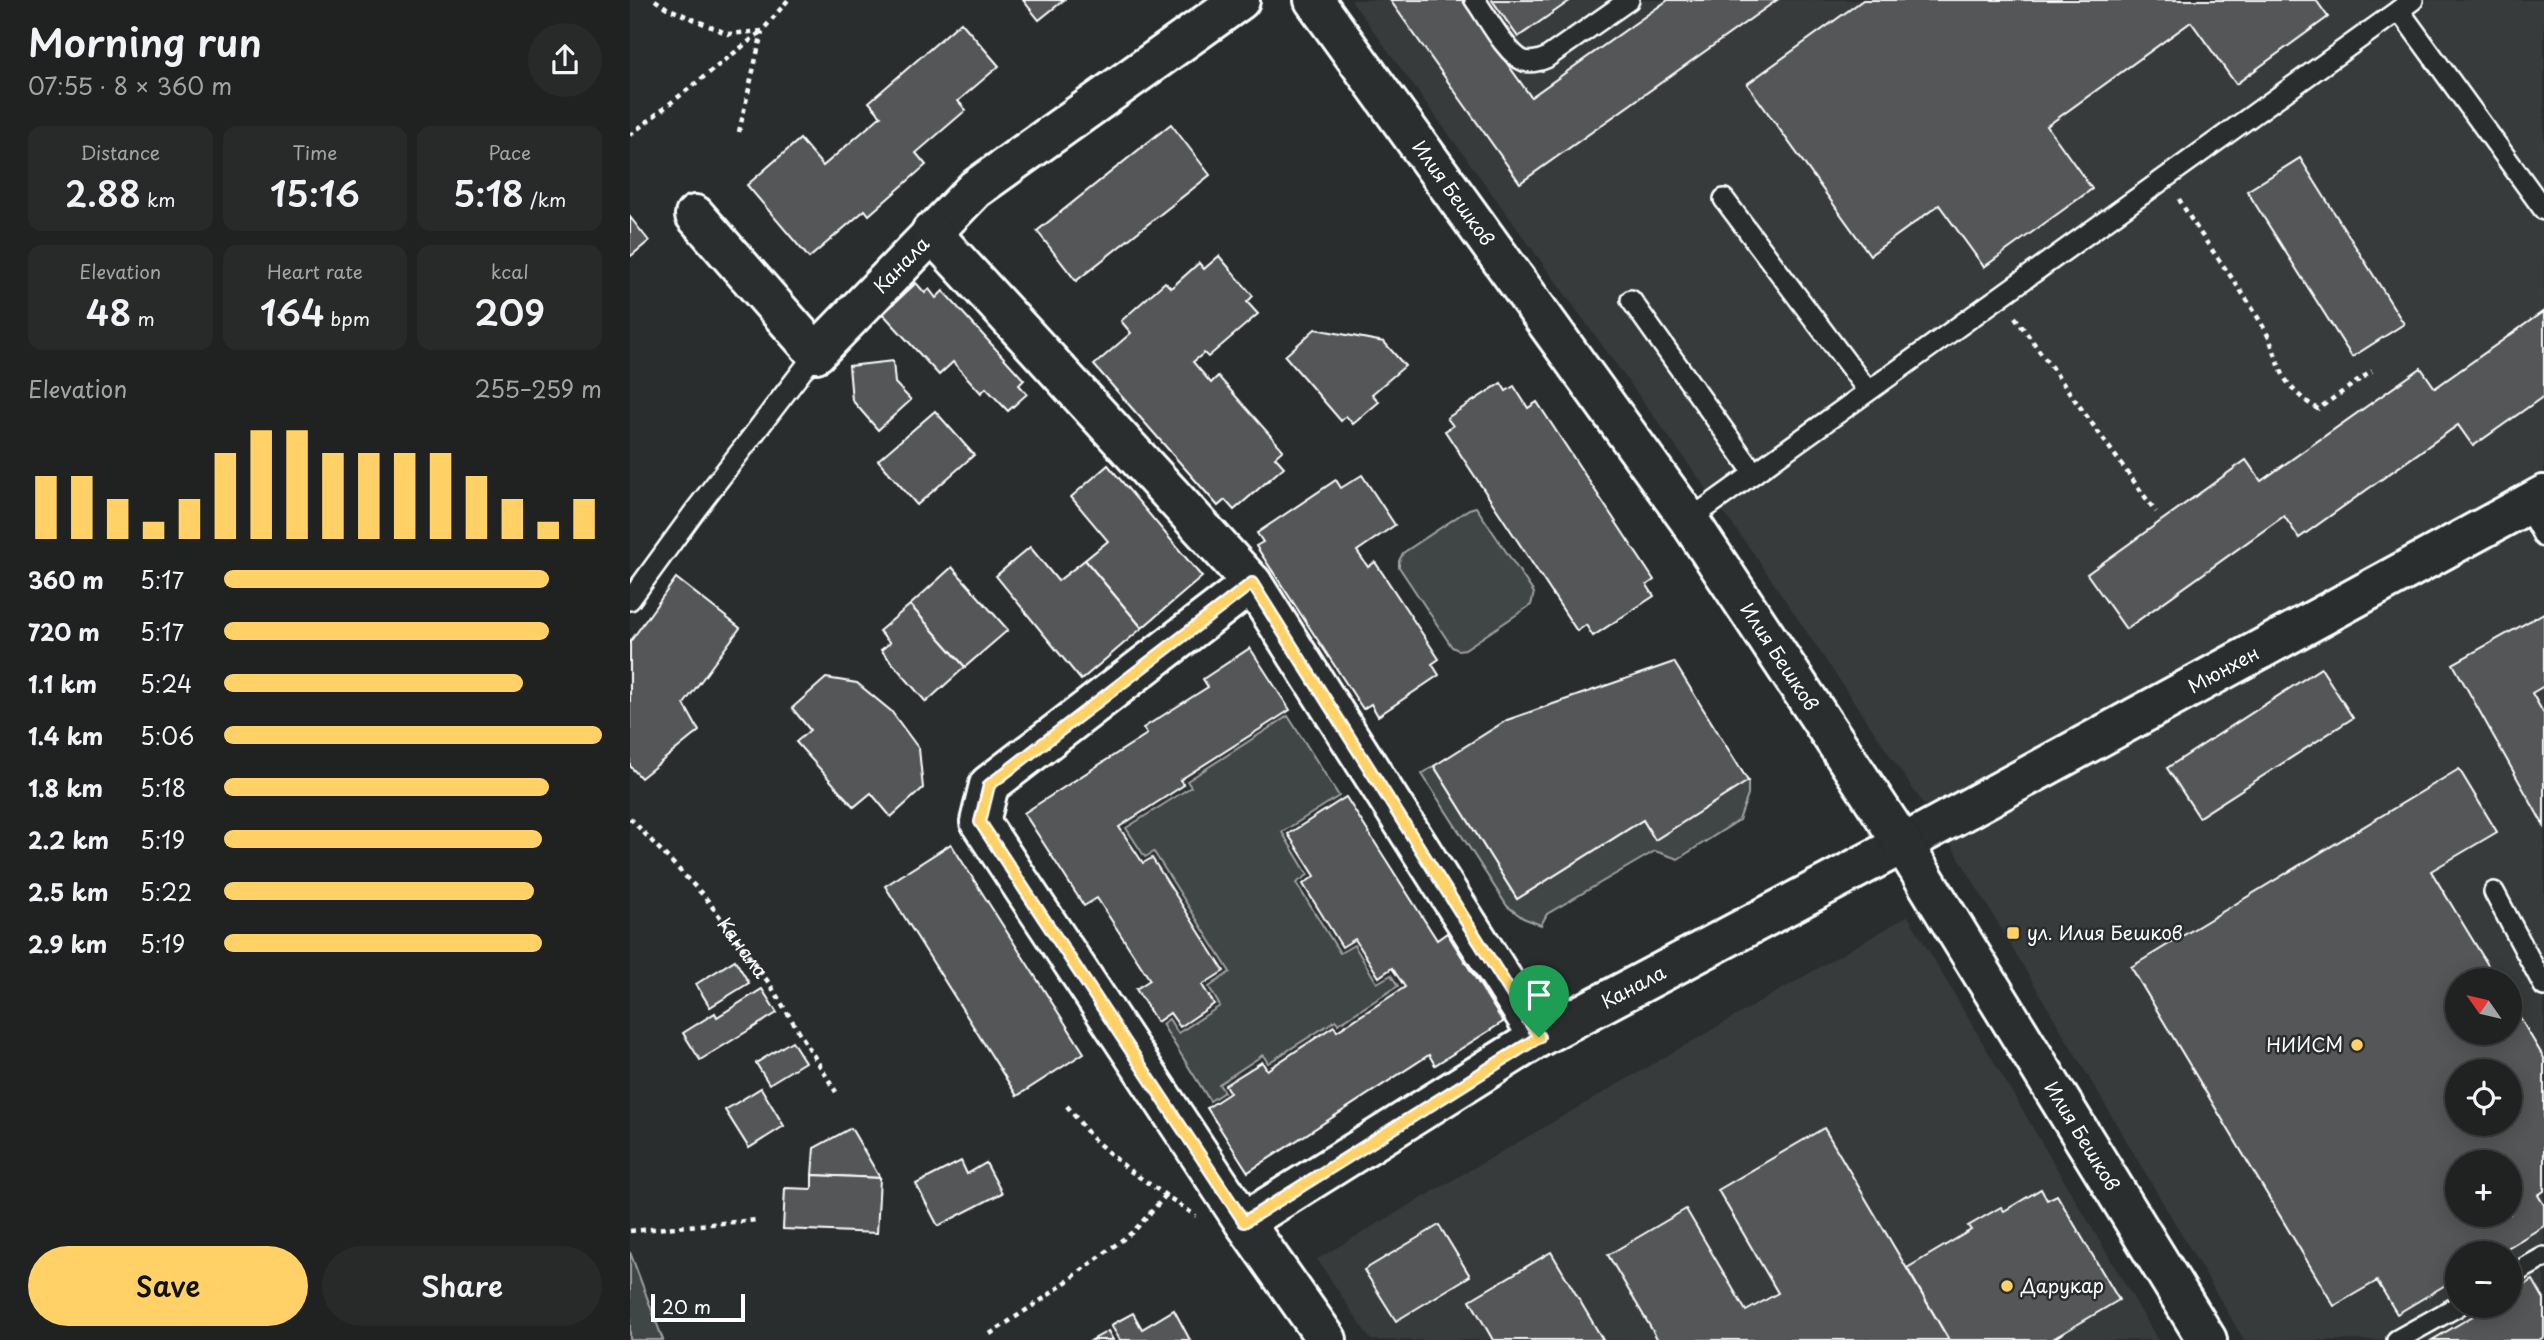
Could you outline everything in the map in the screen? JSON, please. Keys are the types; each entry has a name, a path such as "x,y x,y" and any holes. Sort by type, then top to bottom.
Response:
{"street":[{"name":"Канала","path":"816,354 975,189 1240,0"},
{"name":"Илия Бешков","path":"1314,0 1689,520 1903,844 2207,1340"},
{"path":"695,215 816,354"},
{"path":"931,232 1252,583 1539,1037"},
{"name":"Мюнхен","path":"1903,844 2538,512"},
{"path":"1252,583 989,785 980,822 1244,1222 1327,1340"},
{"name":"Канала","path":"1244,1222 1539,1037 1903,844"}],"lane":[{"path":"1475,0 1514,55 1526,61 1537,62 1629,0"},
{"path":"1689,520 2406,5 2544,210"},
{"path":"1724,199 1868,391"},
{"path":"1631,300 1754,473"},
{"name":"Канала","path":"630,600 816,354"},
{"path":"2494,892 2544,986"},
{"path":"2522,1269 2544,1257"},
{"path":"2397,1340 2445,1313"}],"path":[{"path":"655,0 667,8 728,34 762,31"},
{"path":"630,135 762,31 788,0"},
{"path":"739,132 762,31"},
{"path":"2167,177 2197,230 2233,279 2266,332 2286,380 2306,402 2318,410 2372,371"},
{"path":"2000,296 2156,512"},
{"name":"Канала","path":"630,818 705,897 769,983 836,1092"},
{"path":"1067,1106 1092,1138 1129,1170 1198,1217"},
{"path":"990,1334 1134,1231 1166,1195"},
{"path":"630,1231 757,1220"}],"shaded area":[{"path":"1351,0 2544,0 2544,1340 2244,1340 1957,854 1754,554"},
{"path":"1476,507 1534,593 1531,605 1465,649 1458,650 1452,647 1399,567 1399,561 1403,553"},
{"path":"1288,716 1339,796 1282,832 1308,875 1296,883 1340,953 1354,945 1377,983 1391,975 1398,986 1338,1024 1336,1020 1268,1063 1263,1055 1219,1084 1224,1092 1210,1101 1162,1024 1169,1019 1178,1033 1220,1006 1209,987 1230,972 1154,852 1145,857 1126,828 1191,787 1187,781"},
{"path":"1434,766 1517,899 1643,820 1655,839 1748,781 1748,795 1739,820 1678,859 1655,851 1547,914 1541,925 1523,918 1507,906 1422,774"},
{"path":"1908,916 2158,1340 1371,1340 1317,1259"},
{"path":"630,1252 663,1340 630,1340"}],"building":[{"path":"1023,0 1064,0 1039,20"},
{"path":"1390,0 1462,0 1531,97 1668,0 1777,0 1520,183"},
{"path":"1492,0 1571,0 1518,37"},
{"path":"1863,0 2316,0 2328,17 2236,84 2191,22 2047,126 2092,189 1984,267 1939,205 1870,255 1747,84"},
{"path":"961,22 999,66 958,101 966,110 916,153 926,165 869,215 865,210 809,258 747,185 800,139 823,166 881,116 869,102"},
{"path":"1171,124 1210,175 1076,281 1037,231"},
{"path":"2300,158 2404,324 2352,357 2247,191"},
{"path":"630,217 649,241 631,256 630,255"},
{"path":"1219,256 1253,296 1247,302 1258,314 1208,357 1204,353 1193,362 1211,383 1218,376 1283,450 1275,457 1284,467 1234,510 1225,500 1218,506 1094,365 1131,333 1121,321 1165,282 1171,288 1199,263 1204,269"},
{"path":"916,283 925,293 929,289 936,298 943,291 1024,380 1019,385 1027,394 1008,411 986,388 981,393 953,362 939,375 883,314"},
{"path":"2544,311 2544,396 2473,446 2458,425 2299,538 2284,516 2126,629 2087,574 2246,460 2261,481 2421,368 2435,388"},
{"path":"1315,329 1384,342 1405,366 1372,394 1379,402 1353,424 1346,416 1341,421 1285,356"},
{"path":"893,361 895,383 911,400 878,430 852,400 849,366"},
{"path":"1501,383 1506,391 1514,386 1528,408 1537,402 1654,580 1647,585 1654,596 1593,636 1586,625 1577,631 1445,431 1453,426 1447,418"},
{"path":"935,411 974,455 917,505 878,460"},
{"path":"1108,465 1202,577 1142,628 1085,560 1108,541 1071,497"},
{"path":"1362,475 1395,525 1357,551 1368,567 1375,562 1439,659 1432,664 1439,675 1378,716 1371,704 1363,709 1256,546 1263,542 1257,533 1336,480 1341,488"},
{"path":"1030,547 1058,581 1085,560 1142,628 1081,680 996,576"},
{"path":"952,567 1008,630 965,667 910,605"},
{"path":"676,578 740,628 684,704 699,731 641,778 630,766 630,642"},
{"path":"910,605 965,667 926,702 881,650 890,643 879,631"},
{"path":"2544,613 2544,686 2532,693 2544,714 2544,826 2453,664"},
{"path":"1250,648 1290,710 1180,780 1184,785 1119,827 1143,863 1152,858 1224,971 1202,985 1214,1004 1180,1027 1170,1013 1157,1022 1136,989 1150,980 1097,898 1084,906 1024,813 1147,734 1143,728 1208,687 1203,679"},
{"path":"1674,662 1748,781 1655,840 1643,820 1517,899 1434,766 1507,720"},
{"path":"2321,668 2353,718 2199,817 2167,768"},
{"path":"826,678 857,683 891,711 919,749 923,788 891,817 871,793 854,807 796,742 810,730 792,708"},
{"name":"НИИСМ","path":"2459,769 2497,832 2431,871 2490,968 2445,968 2445,1045 2522,1045 2522,1021 2544,1058 2544,1191 2538,1195 2544,1205 2544,1226 2519,1241 2445,1241 2445,1285 2397,1314 2377,1281 2334,1306 2131,967"},
{"path":"1346,797 1437,940 1447,933 1503,1022 1435,1065 1429,1055 1248,1172 1207,1108 1230,1093 1225,1085 1262,1062 1267,1070 1334,1026 1337,1031 1405,987 1392,968 1379,977 1355,939 1342,947 1303,884 1315,876 1288,834"},
{"path":"951,844 1084,1053 1017,1096 885,886"},
{"path":"735,960 749,983 710,1007 696,984"},
{"path":"762,989 777,1013 700,1060 683,1033 715,1013 717,1017"},
{"path":"792,1041 805,1062 769,1084 756,1063"},
{"path":"761,1088 784,1126 749,1148 725,1110"},
{"path":"851,1128 880,1178 812,1175 814,1148"},
{"path":"1824,1128 1949,1340 1658,1340 1608,1255 1686,1209 1746,1311 1778,1293 1718,1190"},
{"path":"961,1161 967,1174 986,1163 1002,1193 938,1226 916,1184"},
{"path":"812,1175 880,1178 877,1233 783,1229 785,1188 812,1189"},
{"path":"2041,1189 2047,1200 2057,1195 2119,1300 2051,1340 1949,1340 1907,1268 1971,1230 1968,1226 2001,1207 2004,1211"},
{"path":"1439,1225 1470,1276 1396,1321 1364,1270"},
{"path":"1551,1252 1603,1340 1493,1340 1470,1300"},
{"path":"2533,1280 2544,1299 2544,1337 2539,1340 2432,1340 2470,1318 2522,1318 2522,1287"},
{"path":"1174,1310 1190,1340 1120,1340 1111,1325 1133,1313 1142,1329"},
{"path":"1108,1331 1113,1340 1092,1340"}],"place":[{"name":"ул. Илия Бешков","path":"2013,933"},
{"name":"НИИСМ","path":"2357,1045"},
{"name":"Дарукар","path":"2007,1286"}],"route":[{"path":"1252,583 1539,1037 1244,1222 980,822 989,785 1252,583"}]}
